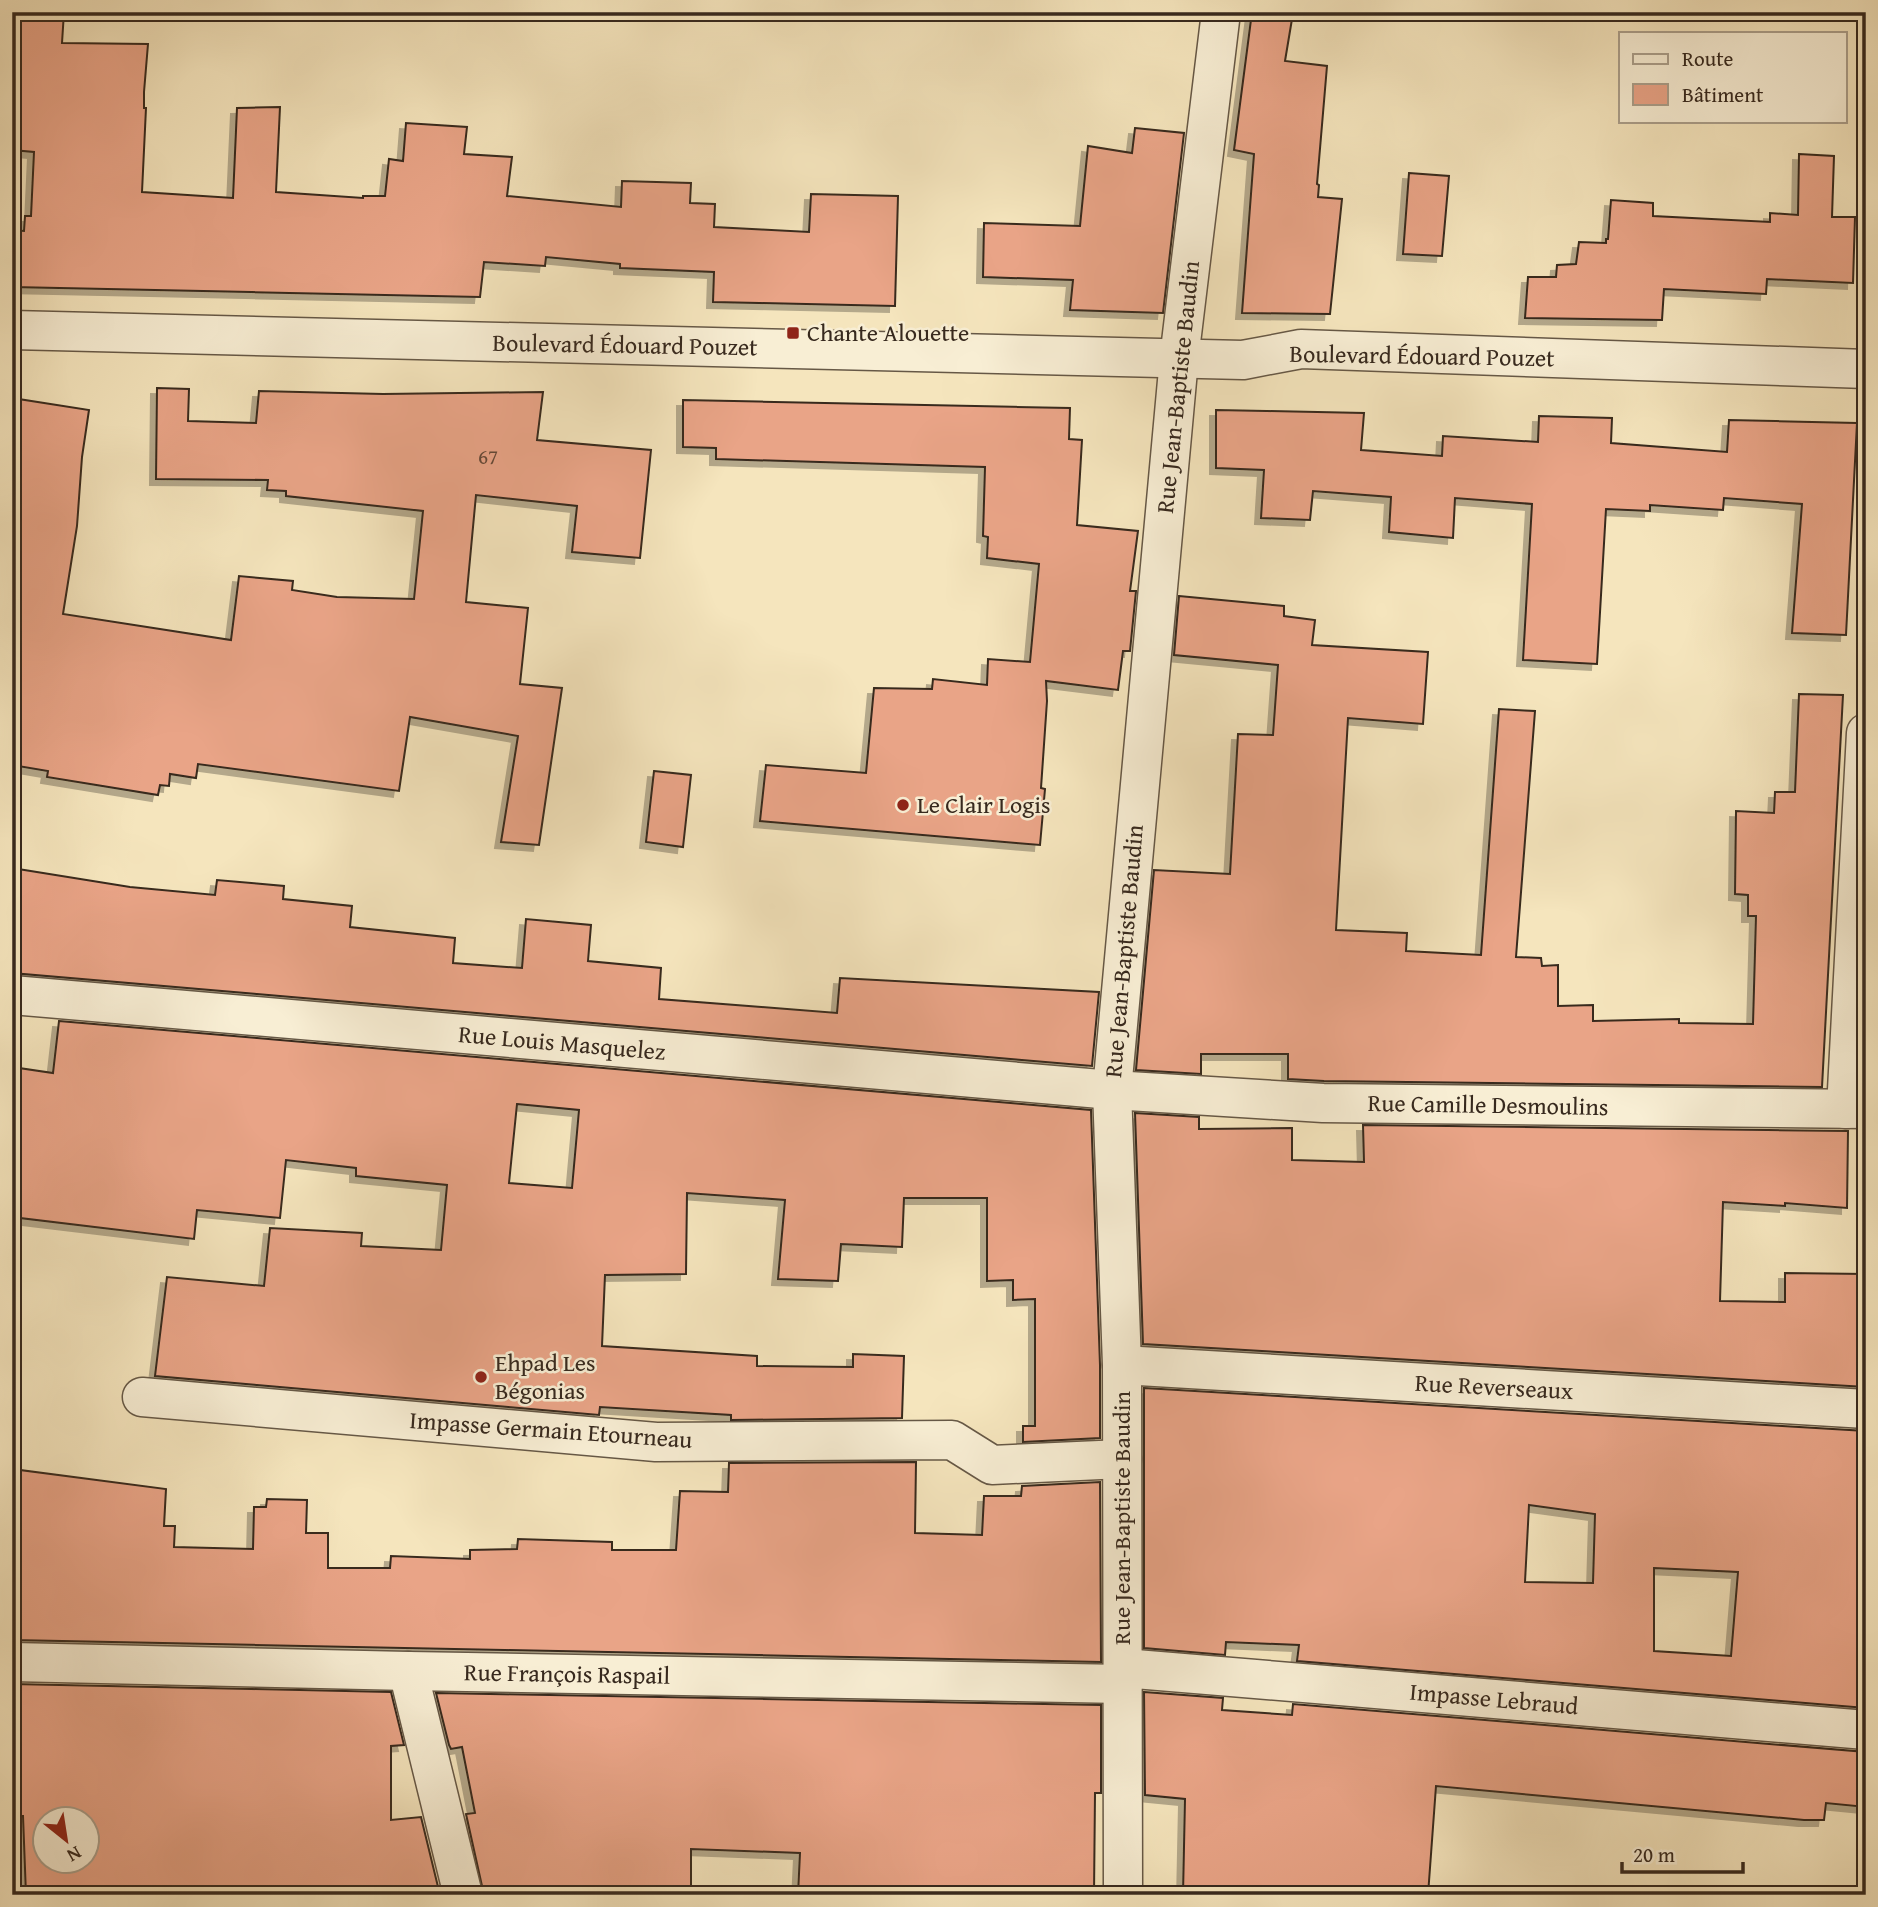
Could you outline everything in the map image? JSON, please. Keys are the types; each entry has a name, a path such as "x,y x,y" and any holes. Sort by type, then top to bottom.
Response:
{"street":[{"name":"Rue Jean-Baptiste Baudin","path":"1124,1895 1122,1365 1112,1090 1179,359 1221,12"},
{"name":"Boulevard Édouard Pouzet","path":"12,330 1243,360 1301,349 1866,369"},
{"path":"1856,1109 1866,733"},
{"name":"Rue Louis Masquelez","path":"12,995 1112,1090"},
{"name":"Rue Camille Desmoulins","path":"1112,1090 1323,1103 1856,1109"},
{"name":"Rue Reverseaux","path":"1122,1365 1866,1409"},
{"name":"Impasse Germain Etourneau","path":"142,1398 656,1442 951,1440 992,1465 1122,1459"},
{"name":"Rue François Raspail","path":"12,1662 408,1671 1123,1676"},
{"path":"408,1671 463,1895"},
{"name":"Impasse Lebraud","path":"1123,1676 1866,1730"}],"building":[{"path":"12,12 64,12 62,43 148,44 142,192 233,198 237,108 280,107 276,192 363,198 385,196 389,159 403,161 406,123 467,127 464,154 512,157 507,196 621,207 622,181 691,183 690,203 715,204 714,227 809,232 811,194 898,196 895,306 713,302 714,272 620,268 620,264 546,257 545,266 484,262 480,297 12,287 12,230 24,231 25,216 31,216 34,152 12,150"},
{"path":"1252,12 1286,12 1285,18 1292,19 1285,61 1327,66 1318,197 1342,199 1330,314 1242,313 1254,154 1234,150"},
{"path":"1135,128 1184,133 1163,313 1070,310 1073,280 983,277 984,223 1080,226 1088,146 1132,153"},
{"path":"1799,154 1834,156 1832,217 1855,217 1853,283 1767,279 1766,294 1664,289 1662,320 1525,318 1528,277 1556,277 1557,265 1576,264 1579,242 1606,243 1611,200 1653,203 1653,216 1770,222 1770,213 1798,215"},
{"path":"1409,173 1449,176 1442,256 1403,254"},
{"path":"157,388 189,389 188,421 256,423 259,391 383,394 543,392 537,440 651,450 640,558 572,552 577,506 476,495 466,602 528,608 520,684 562,688 539,845 501,842 518,736 410,717 399,791 198,764 196,778 170,774 169,786 160,785 158,795 47,777 48,771 12,765 12,398 89,410 82,457 77,526 63,614 231,640 239,576 293,581 292,590 337,597 414,599 423,511 286,496 286,491 267,490 268,480 156,479"},
{"path":"683,400 1070,408 1069,439 1082,440 1077,525 1138,531 1130,591 1136,591 1130,651 1123,651 1118,690 1046,681 1041,788 1045,789 1040,845 760,821 766,765 866,773 874,688 932,689 933,679 987,685 988,659 1030,662 1039,564 987,558 988,537 983,536 985,467 716,459 716,448 683,447"},
{"path":"1216,410 1364,413 1361,450 1442,456 1443,436 1538,442 1539,416 1612,418 1611,443 1727,452 1729,420 1857,423 1846,635 1792,633 1802,504 1724,498 1723,510 1650,505 1650,511 1606,509 1597,664 1523,660 1532,504 1455,498 1453,538 1389,532 1391,497 1313,491 1310,520 1261,518 1264,470 1216,468"},
{"path":"1179,596 1284,606 1284,616 1315,620 1312,645 1428,652 1423,724 1348,718 1336,930 1407,933 1406,951 1481,955 1499,709 1535,711 1516,957 1541,958 1542,966 1558,965 1558,1006 1593,1005 1593,1021 1679,1019 1679,1023 1753,1024 1756,916 1748,916 1748,895 1735,894 1736,811 1774,813 1775,792 1795,792 1799,694 1843,695 1822,1087 1288,1079 1288,1054 1201,1054 1201,1074 1136,1070 1154,870 1230,874 1238,734 1273,735 1278,665 1174,655"},
{"path":"654,771 691,775 683,847 646,842"},
{"path":"12,868 130,887 215,895 217,880 284,886 283,899 352,906 350,927 455,938 453,963 522,968 526,919 591,925 588,961 661,968 659,999 837,1013 840,978 1099,992 1092,1066 12,973"},
{"path":"59,1021 1091,1110 1100,1438 1023,1442 1023,1426 1035,1426 1035,1299 1013,1300 1013,1280 987,1281 987,1198 904,1198 902,1247 841,1244 838,1281 778,1279 785,1200 687,1193 686,1274 605,1275 602,1346 757,1356 757,1366 853,1367 853,1354 904,1356 902,1418 731,1420 731,1415 600,1407 599,1415 155,1376 167,1277 264,1286 270,1228 362,1233 361,1246 441,1250 447,1185 356,1176 356,1168 286,1160 280,1218 197,1210 194,1239 12,1217 12,1067 53,1073","holes":["517,1104 579,1110 572,1188 509,1183"]},
{"path":"1135,1113 1199,1117 1199,1129 1292,1128 1292,1160 1364,1162 1363,1125 1848,1131 1847,1208 1723,1202 1720,1301 1785,1302 1785,1273 1866,1274 1866,1387 1143,1344"},
{"path":"1144,1388 1866,1431 1866,1708 1297,1661 1299,1645 1226,1642 1225,1655 1144,1648","holes":["1529,1505 1595,1514 1593,1583 1525,1582","1654,1568 1738,1572 1731,1656 1654,1651"]},
{"path":"916,1462 915,1533 982,1535 984,1496 1021,1496 1022,1486 1100,1482 1101,1662 12,1640 12,1469 166,1489 164,1526 175,1526 174,1547 253,1549 254,1507 266,1507 267,1499 307,1500 306,1533 328,1533 328,1568 390,1568 391,1556 470,1559 470,1550 517,1549 518,1539 612,1542 612,1550 676,1550 680,1491 728,1492 729,1463"},
{"path":"12,1684 391,1692 404,1745 391,1746 391,1820 421,1817 440,1895 26,1895 23,1816 12,1816"},
{"path":"1144,1692 1223,1698 1222,1710 1292,1715 1293,1704 1866,1752 1866,1807 1826,1803 1824,1820 1804,1820 1436,1786 1428,1895 1183,1895 1185,1799 1145,1795"},
{"path":"436,1693 1101,1705 1101,1793 1095,1793 1094,1895 798,1895 800,1853 691,1849 691,1895 484,1895 466,1814 475,1813 462,1747 451,1749 449,1745"}],"place":[{"name":"Chante Alouette","path":"793,333"},
{"name":"Le Clair Logis","path":"903,805"},
{"name":"Ehpad Les Bégonias","path":"481,1377"}]}
